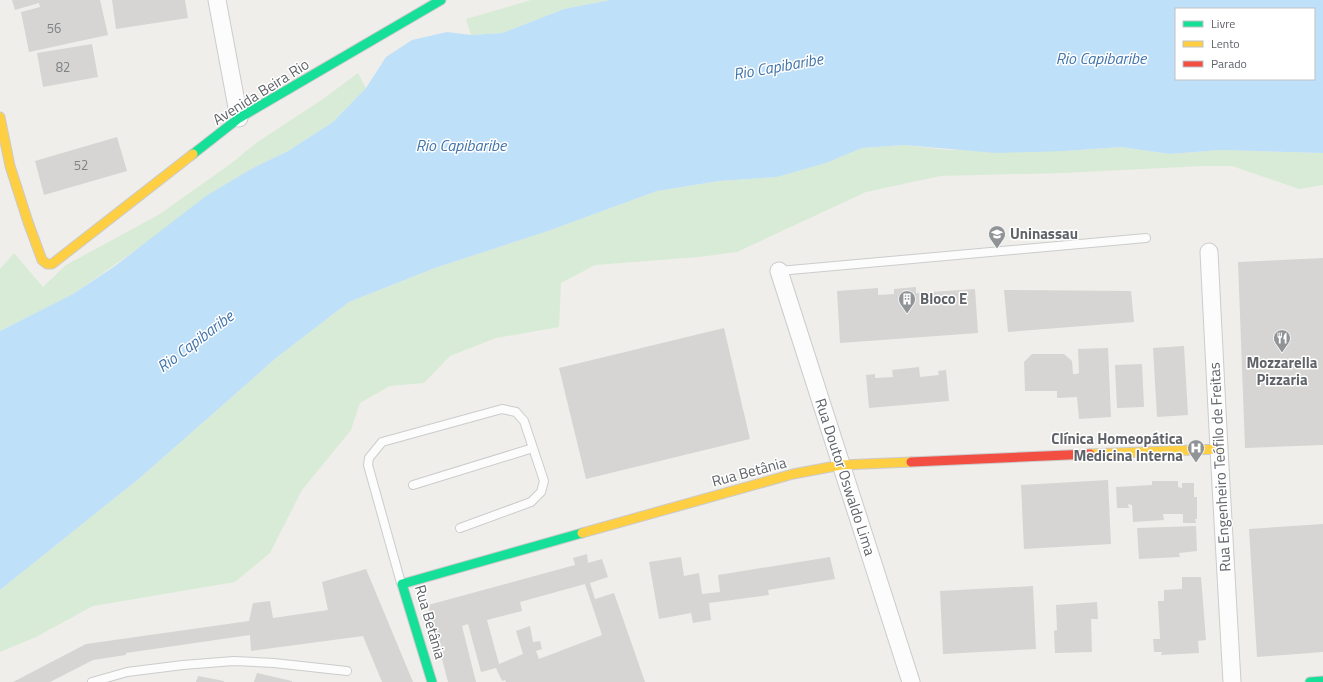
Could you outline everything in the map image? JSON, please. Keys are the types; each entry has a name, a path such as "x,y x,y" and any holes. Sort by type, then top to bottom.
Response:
{"street":[{"path":"218,0 239,118"},
{"name":"Avenida Beira Rio","path":"0,117 10,166 42,260 47,264 55,262 239,118 441,0"},
{"name":"Rua Engenheiro Teófilo de Freitas","path":"1209,252 1232,682"},
{"name":"Rua Doutor Oswaldo Lima","path":"779,271 911,682"},
{"name":"Rua Betânia","path":"432,682 402,584 793,474 841,465 1219,449"},
{"path":"1310,682 1323,682"}],"lane":[{"path":"779,271 1146,238"},
{"path":"402,584 368,464 369,458 382,442 502,409 516,412 524,421 544,481 541,492 531,502 460,528"},
{"path":"413,486 533,448"},
{"path":"92,682 127,672 234,661 274,663 347,671"}],"green space":[{"path":"531,0 610,0 564,9 502,33 471,35 466,19"},
{"path":"358,73 366,88 333,122 288,151 253,168 73,294 0,331 0,269 14,253 43,287 66,265 160,214 233,162 256,143 323,99"},
{"path":"904,145 949,150 1065,151 1121,147 1170,154 1219,150 1323,153 1323,185 1299,189 1232,166 1202,166 1064,173 940,176 866,192 737,252 699,257 595,265 561,283 559,327 496,338 450,356 424,383 390,386 360,403 351,430 302,490 270,553 235,582 93,606 36,637 0,652 0,590 141,477 276,358 349,302 435,268 548,231 657,191 719,181 777,177 826,163 862,148"}],"water":[{"name":"Rio Capibaribe","path":"610,0 1323,0 1323,153 1219,150 1170,154 1121,147 1065,151 996,153 904,145 862,148 826,163 777,177 719,181 657,191 548,231 435,268 349,302 276,358 141,477 0,590 0,331 73,294 115,266 206,196 253,168 288,151 333,122 366,88 386,57 412,40 447,32 471,35 502,33 564,9"}],"building":[{"path":"12,0 100,0 108,35 29,52 21,12 40,7 39,3 15,10"},
{"path":"112,0 185,0 188,18 116,29"},
{"path":"92,44 98,77 43,87 37,53"},
{"path":"117,137 127,171 44,195 35,161"},
{"name":"Mozzarella Pizzaria","path":"1323,258 1323,445 1245,448 1238,262"},
{"name":"Bloco E","path":"916,287 916,293 975,289 978,333 840,343 837,291 878,288 878,295 894,294 894,289"},
{"path":"1004,290 1131,291 1134,322 1008,332"},
{"path":"724,328 750,439 586,479 559,368"},
{"path":"1184,346 1188,415 1157,417 1153,348"},
{"path":"1108,348 1111,417 1079,419 1077,397 1057,398 1057,391 1025,391 1024,362 1032,354 1064,354 1072,361 1073,374 1076,374 1079,373 1078,349"},
{"path":"1142,364 1144,407 1117,408 1115,365"},
{"path":"919,367 920,377 939,375 938,371 946,370 949,401 869,408 866,375 875,374 875,378 893,377 892,370"},
{"path":"1108,480 1111,544 1024,549 1021,485"},
{"path":"1152,481 1178,481 1178,487 1182,488 1182,483 1194,483 1194,497 1197,497 1196,523 1183,523 1183,514 1163,514 1164,520 1133,522 1132,505 1128,504 1129,508 1117,508 1116,487 1152,485"},
{"path":"1323,524 1323,652 1257,657 1249,529"},
{"path":"1196,526 1197,551 1179,553 1180,557 1139,559 1137,528"},
{"path":"587,554 588,563 602,559 608,577 590,583 595,599 614,593 645,682 502,681 496,668 481,672 468,624 462,626 476,682 448,682 428,605 575,565 573,558","holes":["585,584 602,635 539,659 536,651 542,649 540,641 533,642 530,626 516,631 523,654 499,664 487,620 522,611 520,602"]},
{"path":"681,557 684,576 699,573 702,594 720,592 718,575 830,557 835,579 768,590 769,595 709,603 711,620 693,623 691,613 659,619 649,562"},
{"path":"366,569 413,682 382,682 363,636 251,651 250,635 126,653 126,655 93,660 50,682 13,682 86,644 249,621 253,603 270,601 273,618 328,610 322,582"},
{"path":"1182,577 1201,577 1206,640 1198,641 1199,653 1161,655 1162,652 1154,652 1153,639 1160,639 1158,601 1164,601 1164,590 1182,589"},
{"path":"1033,586 1036,649 943,654 940,591"},
{"path":"1097,602 1098,619 1091,619 1092,652 1055,653 1054,631 1057,630 1056,605"},
{"path":"257,673 292,681 292,682 254,682"},
{"path":"198,676 224,681 224,682 196,682"}],"traffic: fast":[{"path":"193,154 239,118 441,0"},
{"path":"432,682 402,584 582,533"},
{"path":"1310,682 1323,681"}],"traffic: slow":[{"path":"0,117 10,166 42,260 47,264 52,264 193,154"},
{"path":"1090,454 1219,449"},
{"path":"582,533 793,474 841,465 911,462"}],"traffic: jam":[{"path":"911,462 1090,454"}],"place":[{"name":"Uninassau","path":"997,249"},
{"name":"Bloco E","path":"907,314"},
{"name":"Mozzarella Pizzaria","path":"1282,353"},
{"name":"Clínica Homeopática Medicina Interna","path":"1196,463"}]}
